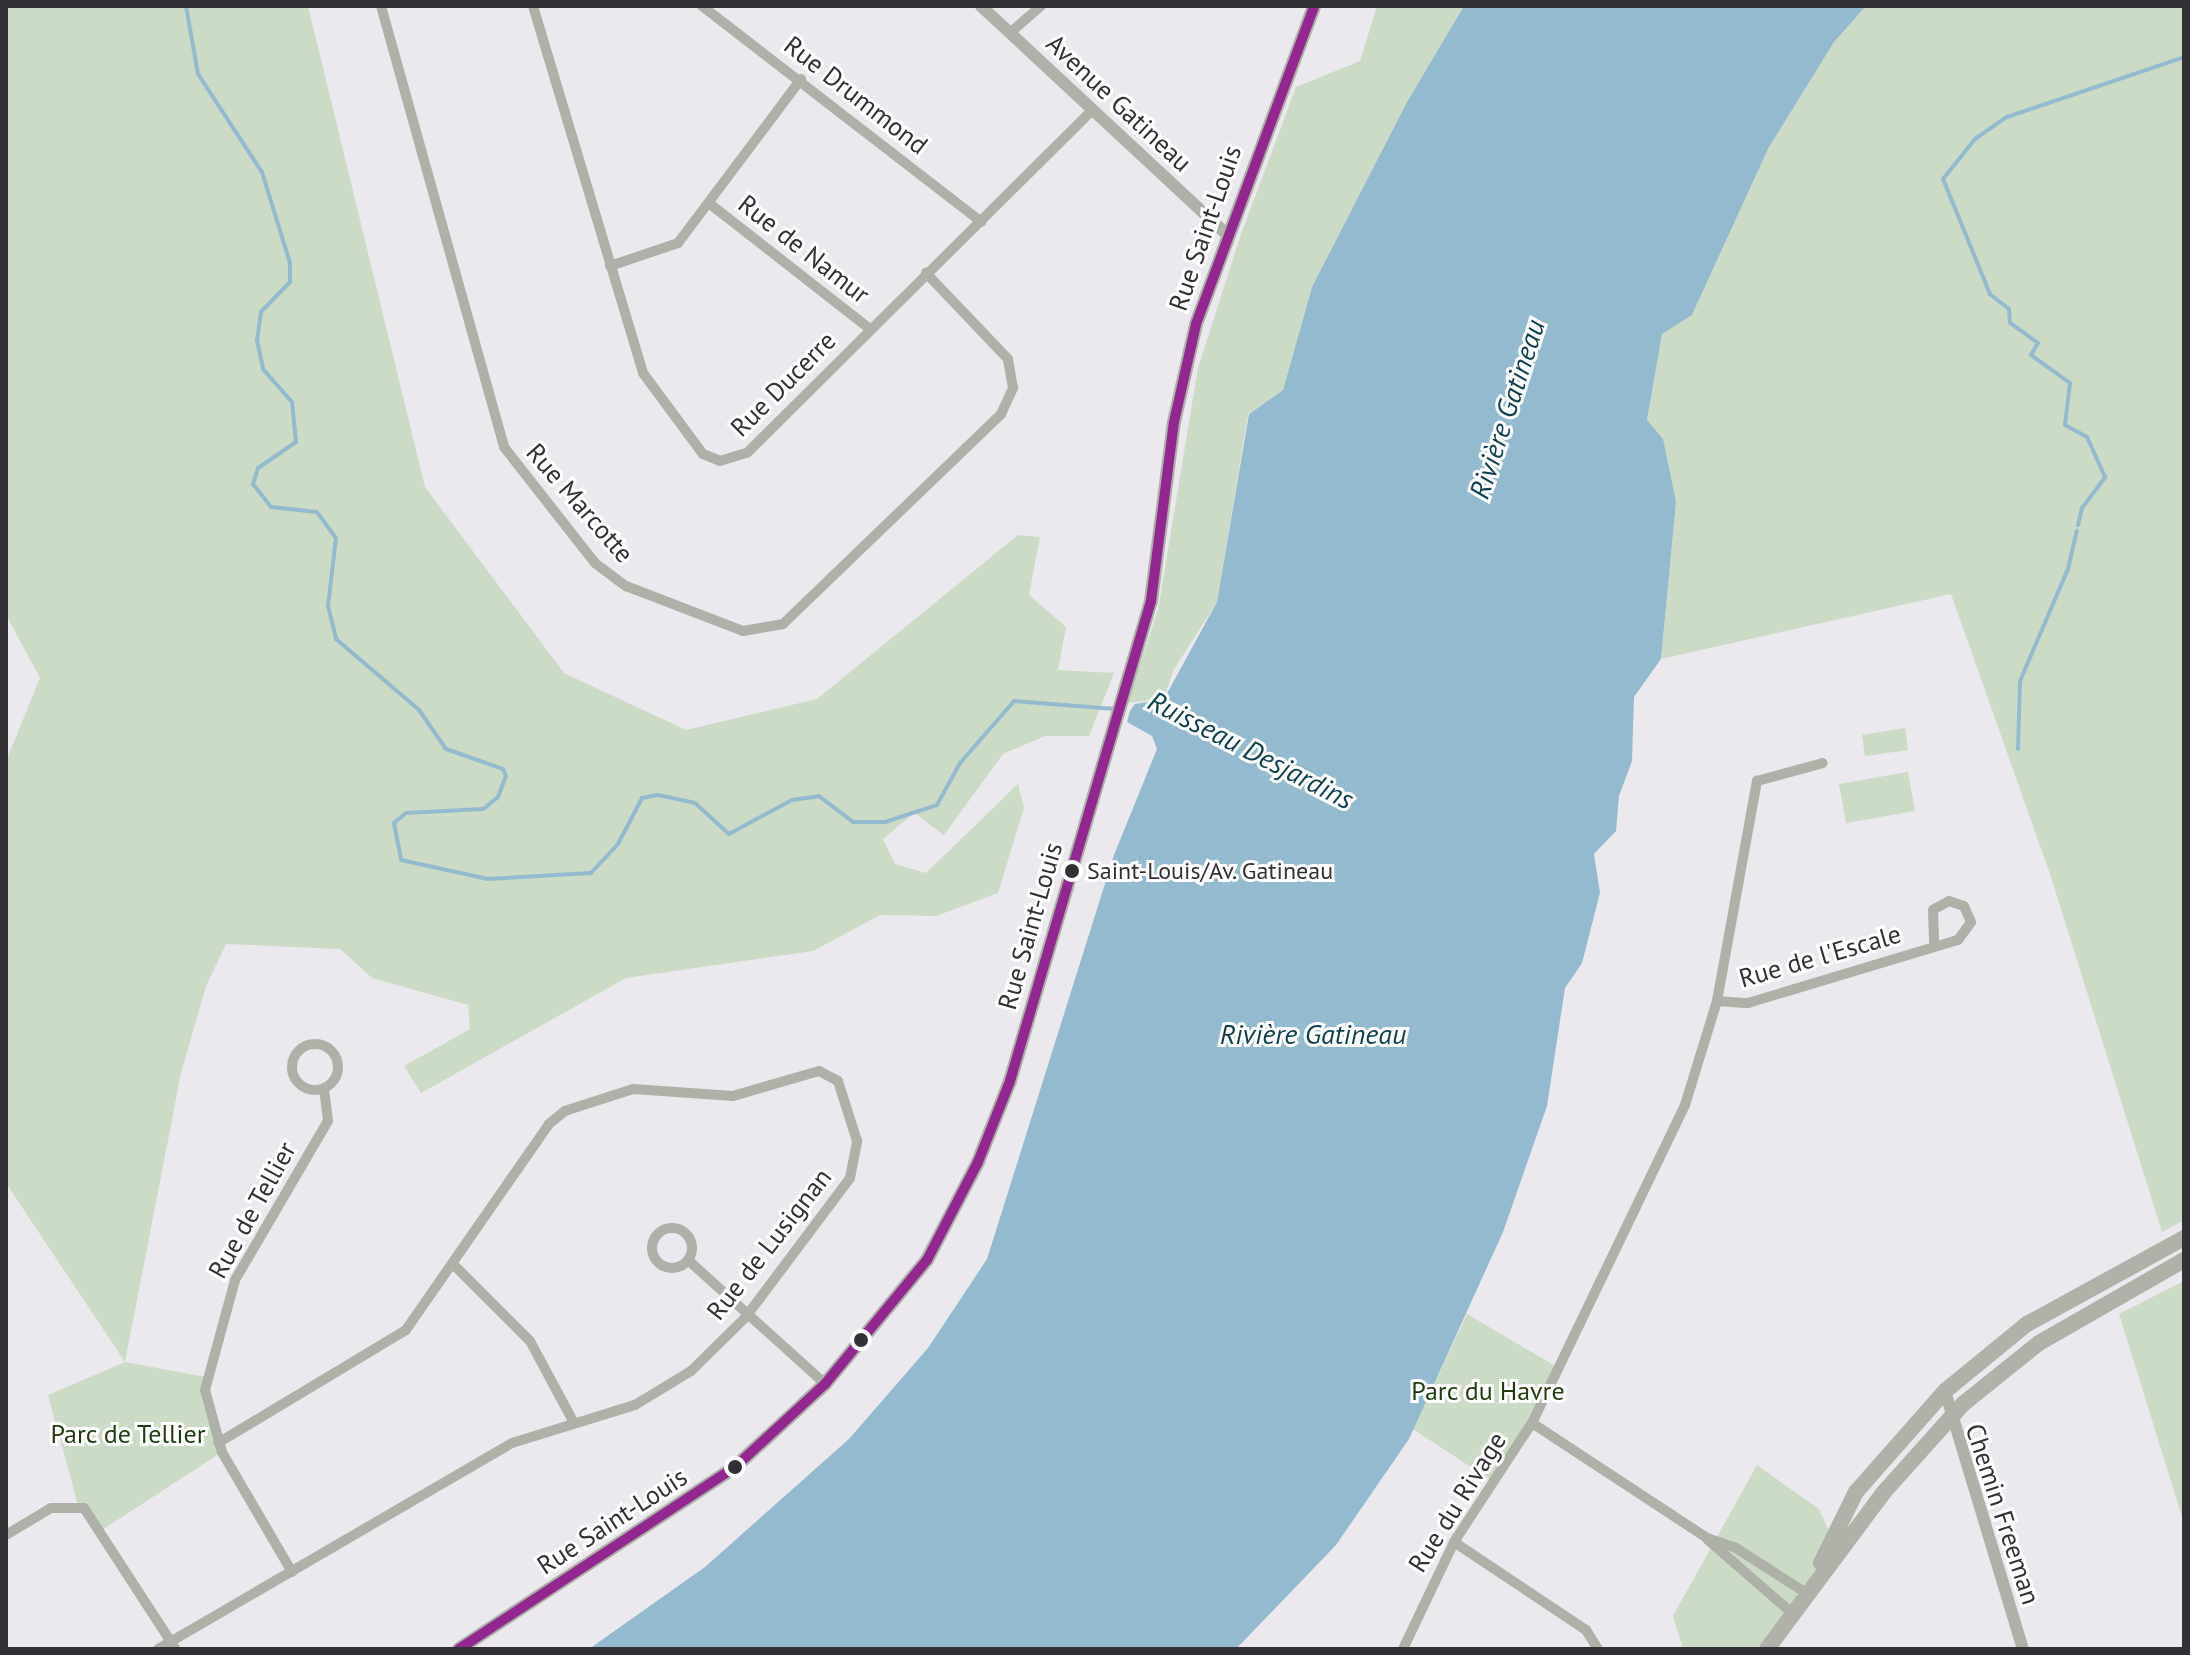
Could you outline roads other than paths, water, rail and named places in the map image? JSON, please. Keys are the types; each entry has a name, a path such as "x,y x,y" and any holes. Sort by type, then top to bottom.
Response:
{"main road":[{"name":"Rue Saint-Louis","path":"459,1649 734,1468 825,1384 927,1260 978,1162 1013,1070 1156,582 1185,367 1226,234 1314,6"},
{"path":"1809,1588 1856,1492 1945,1391 2027,1324 2184,1238"},
{"path":"1767,1649 1809,1588 1950,1417 2039,1343 2184,1260"}],"street":[{"name":"Rue Marcotte","path":"381,6 504,447 595,563 626,586 743,631 783,624 1001,414 1013,388 1008,359 926,273"},
{"name":"Rue Ducerre","path":"533,6 647,383 711,459 731,460 747,453 1093,110"},
{"name":"Rue Drummond","path":"702,6 801,79 981,222"},
{"name":"Avenue Gatineau","path":"981,6 1226,234"},
{"path":"1011,32 1041,6"},
{"path":"610,266 673,247 710,204 801,79"},
{"name":"Rue de Namur","path":"710,204 870,329"},
{"name":"Rue du Rivage","path":"1403,1649 1454,1542 1532,1423 1672,1138 1717,1001 1757,781 1823,763"},
{"name":"Rue de l'Escale","path":"1717,1001 1748,1003 1934,946 1969,930 1964,906 1949,901 1933,910 1934,946"},
{"name":"Rue de Tellier","path":"292,1572 218,1443 205,1390 218,1324 235,1280 328,1121 324,1088 337,1071 336,1057 326,1047 305,1046 294,1056 295,1079 308,1089 324,1088"},
{"name":"Rue de Lusignan","path":"158,1649 174,1646 292,1572 512,1443 658,1395 745,1318 850,1178 857,1141 838,1081 829,1074 733,1096 653,1088 592,1098 549,1124 406,1330 218,1443"},
{"path":"688,1260 745,1318 825,1384"},
{"path":"454,1265 530,1341 574,1423"},
{"name":"Chemin Freeman","path":"1945,1391 1950,1417 2023,1649"},
{"path":"1532,1423 1707,1538 1792,1613"},
{"path":"6,1535 51,1508 84,1508 174,1646"},
{"path":"1707,1538 1736,1548 1809,1588"},
{"path":"1454,1542 1586,1630 1598,1649"}],"water":[{"name":"Rivière Gatineau","path":"1464,6 1866,6 1834,42 1768,149 1692,315 1662,334 1647,420 1663,439 1676,502 1661,659 1634,697 1632,761 1619,796 1616,831 1594,854 1600,893 1582,963 1565,988 1547,1106 1503,1232 1409,1439 1336,1545 1236,1649 589,1649 705,1567 849,1439 928,1348 987,1259 1114,855 1157,749 1152,736 1127,722 1130,711 1135,704 1164,699 1217,602 1249,414 1283,390 1312,287 1407,102"}],"waterway":[{"name":"Ruisseau Desjardins","path":"186,6 198,74 262,172 290,263 290,282 261,312 257,340 263,369 292,402 296,442 258,468 253,484 271,507 317,512 336,538 328,606 336,639 419,710 446,749 503,769 506,776 498,797 483,809 406,813 394,823 401,860 488,879 591,873 618,844 642,798 658,795 695,803 729,834 792,800 819,796 853,822 885,822 937,805 960,763 1014,701 1116,709"},
{"path":"2078,525 2082,508 2105,477 2087,437 2065,425 2070,383 2031,355 2038,343 2010,323 2009,309 1990,294 1943,179 1975,139 2007,117 2184,57"},
{"path":"2018,749 2020,681 2068,569 2077,531"}],"place":[{"name":"Saint-Louis/Av. Gatineau","path":"1072,871"}],"park label":[{"name":"Parc du Havre","path":"1488,1391"},
{"name":"Parc de Tellier","path":"128,1434"}]}
